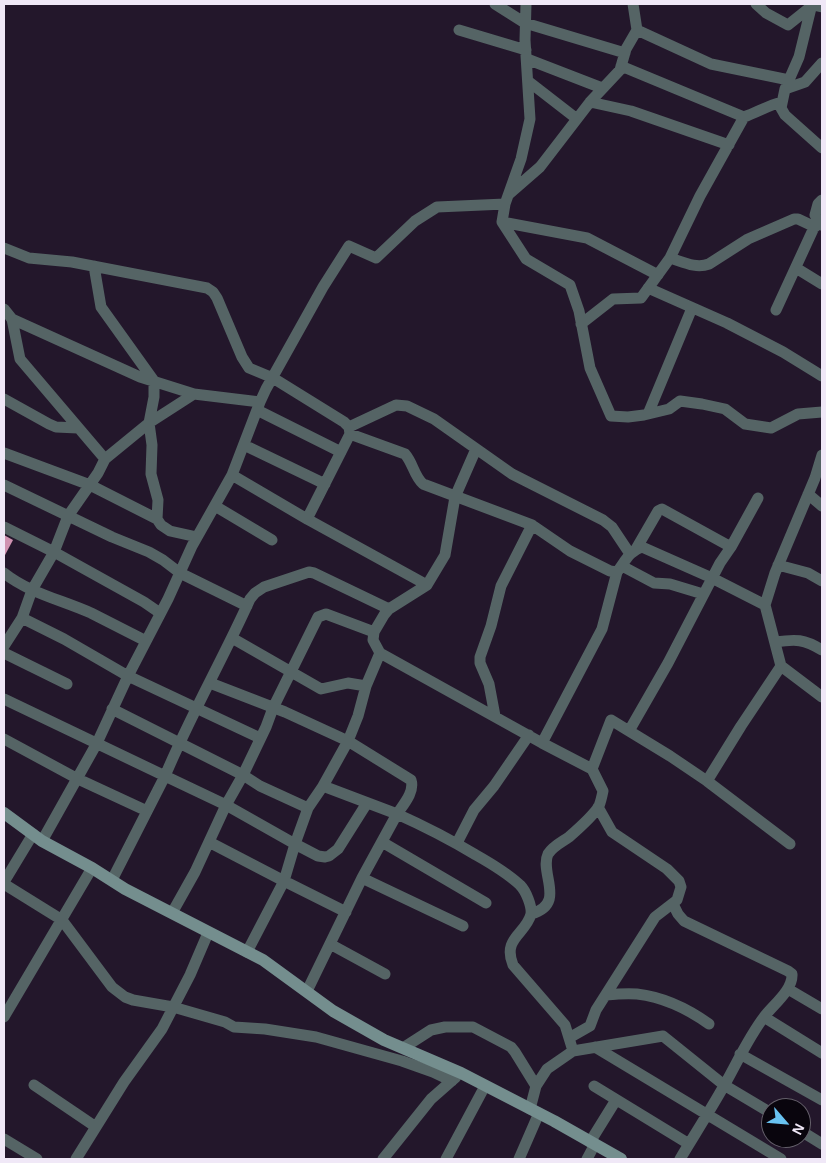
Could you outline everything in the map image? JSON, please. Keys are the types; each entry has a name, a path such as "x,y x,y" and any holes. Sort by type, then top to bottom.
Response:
{"street":[{"path":"495,4 525,22 625,53"},
{"path":"526,4 525,22 530,119 521,159 507,199 502,222 526,259 570,285 581,324 590,368 611,416 628,417 648,414 669,408 680,401 725,409 745,424 771,428 798,414 822,412"},
{"path":"621,1159 485,1086 316,1037 265,1029 234,1027 225,1022 174,1007 132,1000 117,992 62,920 4,883 38,838 78,779 98,744 112,709 168,599 197,536 232,475 258,406 323,286 349,246 376,258 415,221 437,207 507,199 540,168 590,102 621,66 625,53 637,30 633,4"},
{"path":"756,4 766,13 788,24 816,5"},
{"path":"816,5 799,57 787,85 781,108 785,115 822,148"},
{"path":"459,30 527,54 602,88"},
{"path":"637,30 711,64 787,85 805,82 822,63"},
{"path":"621,66 744,117"},
{"path":"528,81 577,119"},
{"path":"590,102 631,112 729,145"},
{"path":"581,324 613,299 641,298 670,258 700,196 744,117 767,106 782,102"},
{"path":"776,310 818,224 815,215 818,204 822,200"},
{"path":"670,258 703,266 748,239 794,219 818,224"},
{"path":"502,222 587,238 658,275"},
{"path":"4,248 23,256 66,261 207,288 217,298 248,368 273,378 344,422 350,431 405,454 410,460 418,480 423,484 532,525 570,551 610,572 619,569 654,583 670,584 703,594"},
{"path":"94,266 102,307 154,381 154,397 149,423 152,445 151,474 158,500 157,519"},
{"path":"796,268 822,284"},
{"path":"648,288 727,323 822,376"},
{"path":"4,308 12,319 20,359 104,459"},
{"path":"648,414 692,308"},
{"path":"12,319 140,377 194,394 258,406 341,452"},
{"path":"4,646 22,618 32,590 54,552 68,516 90,485 104,459 149,423 194,394"},
{"path":"4,399 56,427 78,428"},
{"path":"307,519 350,431 401,405 434,419 512,474 603,520 612,527 633,551"},
{"path":"244,445 325,484"},
{"path":"476,449 455,497 445,555 427,585 389,609 374,632 373,640 380,653 542,744 592,769 603,791 598,807 568,837 550,851 546,864 551,888 549,899 539,912 531,914"},
{"path":"4,453 90,485 157,519 161,525 170,531 197,536"},
{"path":"822,460 778,565 765,605 781,666 822,697"},
{"path":"232,475 427,585"},
{"path":"4,485 112,537 149,552 180,573 247,606"},
{"path":"808,494 822,506"},
{"path":"629,731 668,663 703,594 758,498"},
{"path":"215,506 272,540"},
{"path":"542,744 602,629 619,569 633,551 658,511 662,509 731,547"},
{"path":"495,716 489,684 480,663 480,658 492,626 501,586 532,525"},
{"path":"4,528 54,552 144,602 160,613"},
{"path":"633,551 642,547 712,578 765,605"},
{"path":"778,565 821,576"},
{"path":"112,880 165,776 178,743 210,683 250,599 260,589 309,572 389,609"},
{"path":"4,573 14,581 32,590 90,613 146,641"},
{"path":"172,913 209,842 318,617 326,614 374,632"},
{"path":"22,618 64,639 128,676 260,738"},
{"path":"232,638 322,689 348,683 366,686"},
{"path":"775,642 797,639 822,650"},
{"path":"4,653 67,684"},
{"path":"247,952 284,881 294,844 308,808 323,786 348,741 358,716 366,686 380,653"},
{"path":"707,781 781,666"},
{"path":"210,683 285,712 348,741 411,780 411,793 397,814 362,878 307,992"},
{"path":"4,699 226,804 318,856 329,856 338,849 367,803"},
{"path":"112,709 260,786 308,808"},
{"path":"592,769 611,720 707,781 790,844"},
{"path":"457,843 474,810 494,786 529,735"},
{"path":"4,739 78,779 147,811"},
{"path":"323,786 385,808 457,843 504,871 520,885 531,908 531,914 514,940 509,956 513,965 565,1025 573,1051"},
{"path":"569,1038 590,1026 596,1010 655,917 677,900 681,887 679,881 667,869 612,832 598,807"},
{"path":"4,813 38,838 126,889 264,960 333,1011 456,1077"},
{"path":"209,842 346,912"},
{"path":"382,842 486,903"},
{"path":"4,1017 92,868"},
{"path":"362,878 463,926"},
{"path":"673,904 684,921 792,974 788,988 764,1017 740,1054 680,1159"},
{"path":"76,1159 124,1082 162,1029 190,975 208,932"},
{"path":"330,944 385,974"},
{"path":"788,988 822,1009"},
{"path":"606,995 634,993 645,995 686,1008 709,1024"},
{"path":"764,1017 822,1053"},
{"path":"403,1048 431,1030 445,1027 472,1027 511,1047 536,1086"},
{"path":"519,1159 534,1111 536,1086 547,1069 573,1051 663,1036 724,1085 761,1107"},
{"path":"595,1047 781,1159"},
{"path":"740,1054 822,1100"},
{"path":"383,1159 431,1099 456,1077"},
{"path":"34,1085 96,1127"},
{"path":"446,1159 485,1086"},
{"path":"594,1086 690,1144"},
{"path":"587,1159 592,1143 616,1100"},
{"path":"811,1137 822,1144"},
{"path":"4,1139 37,1159"}],"building":[{"path":"4,535 13,540 4,557"}]}
